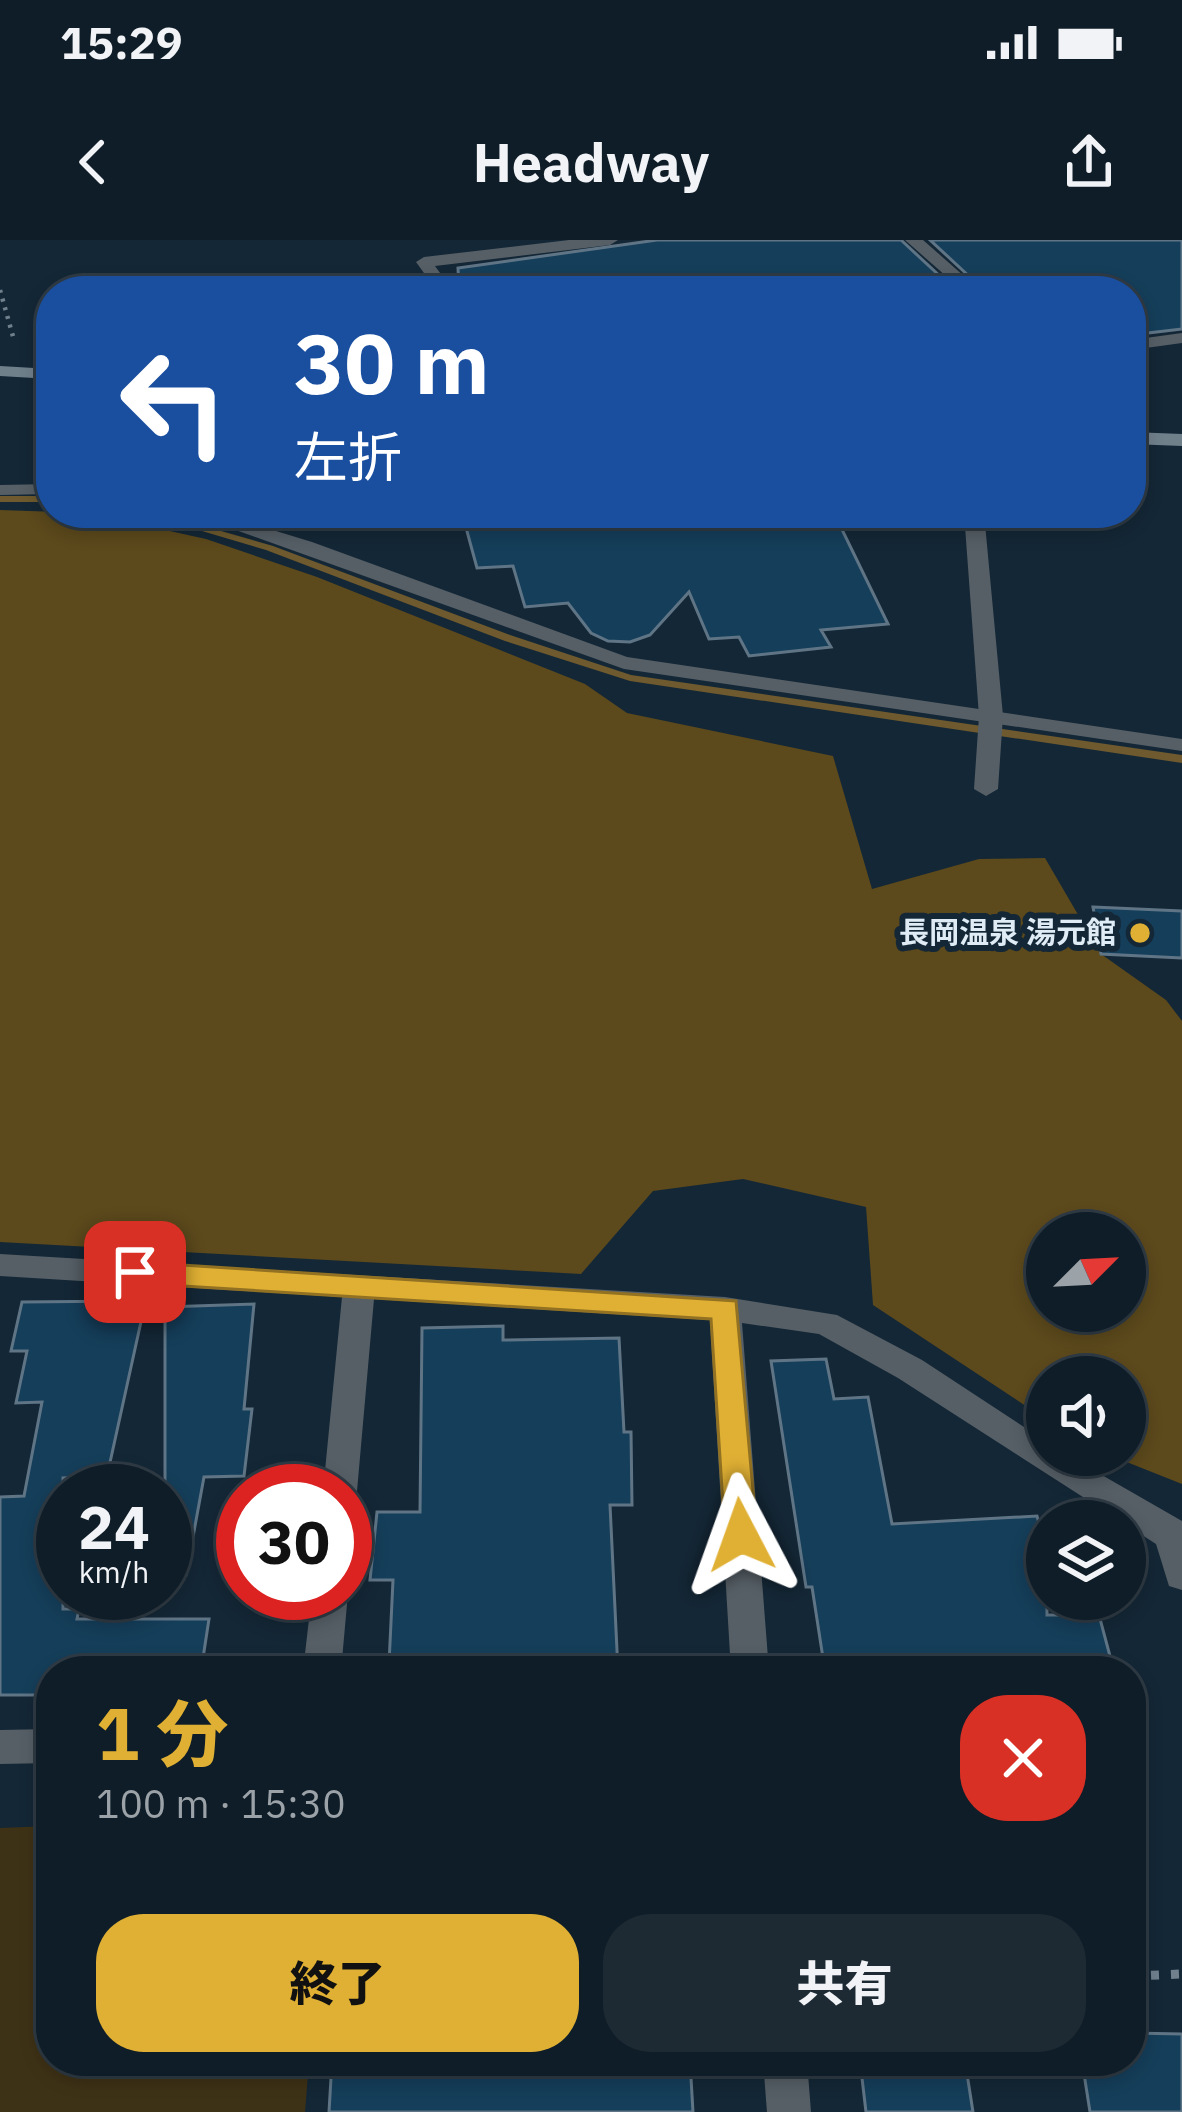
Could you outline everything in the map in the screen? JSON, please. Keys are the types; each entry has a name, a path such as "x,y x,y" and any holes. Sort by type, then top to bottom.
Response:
{"main road":[{"path":"0,371 36,373"},
{"path":"1146,439 1182,440"}],"street":[{"path":"435,276 424,262 610,240"},
{"path":"913,240 955,276"},
{"path":"1146,343 1182,338"},
{"path":"975,528 991,716 986,789"},
{"path":"0,1265 725,1309 826,1323 910,1369 1106,1498 1177,1535 1182,1576"},
{"path":"342,1464 359,1285"},
{"path":"725,1309 749,1656"},
{"path":"324,1656 327,1620"},
{"path":"0,1747 36,1746"},
{"path":"786,2076 789,2112"}],"lane":[{"path":"0,490 36,489"},
{"path":"246,528 334,555 550,641 624,663 1182,745"}],"path":[{"path":"0,290 24,372"},
{"path":"1146,1975 1182,1974"}],"shaded area":[{"path":"0,510 36,511 36,528 156,528 206,539 317,577 585,684 627,713 833,756 872,889 979,859 1045,858 1101,954 1166,1000 1182,1021 1182,1484 1146,1470 1146,1356 1026,1356 1026,1406 873,1305 866,1207 743,1179 653,1191 581,1274 0,1242"},
{"path":"36,1827 36,2076 308,2076 305,2112 0,2112 0,1828"}],"building":[{"path":"657,240 901,240 940,276 458,276 458,268"},
{"path":"930,240 1182,240 1182,329 1146,333 1146,276 969,276"},
{"path":"466,528 841,528 888,624 821,630 831,647 749,656 739,637 709,639 689,592 650,635 630,642 608,641 591,633 568,603 525,607 513,566 477,568"},
{"name":"長岡温泉 湯元館","path":"1093,907 1182,911 1182,958 1101,954"},
{"path":"132,1301 131,1308 144,1308 110,1464 36,1464 36,1620 209,1619 203,1656 36,1656 36,1695 0,1695 0,1497 24,1496 42,1402 16,1403 27,1351 11,1351 22,1302"},
{"path":"254,1304 244,1409 252,1409 245,1464 216,1464 216,1477 204,1477 192,1542 192,1464 165,1464 165,1307"},
{"path":"503,1326 503,1340 619,1338 624,1432 631,1432 632,1505 610,1505 617,1656 389,1656 393,1580 372,1580 377,1512 420,1512 422,1328"},
{"path":"826,1359 834,1399 868,1397 892,1524 1026,1517 1026,1620 1100,1620 1110,1656 823,1656 812,1587 806,1587 771,1361"},
{"path":"1146,2033 1182,2034 1182,2112 1090,2112 1084,2076 1146,2076"},
{"path":"331,2076 691,2076 693,2112 329,2112"},
{"path":"862,2076 967,2076 973,2112 866,2112"}],"waterway":[{"path":"0,499 36,499"},
{"path":"204,528 630,678 1182,759"}],"place":[{"name":"長岡温泉 湯元館","path":"1140,933"}],"route":[{"path":"135,1272 725,1309 741,1535"}]}
